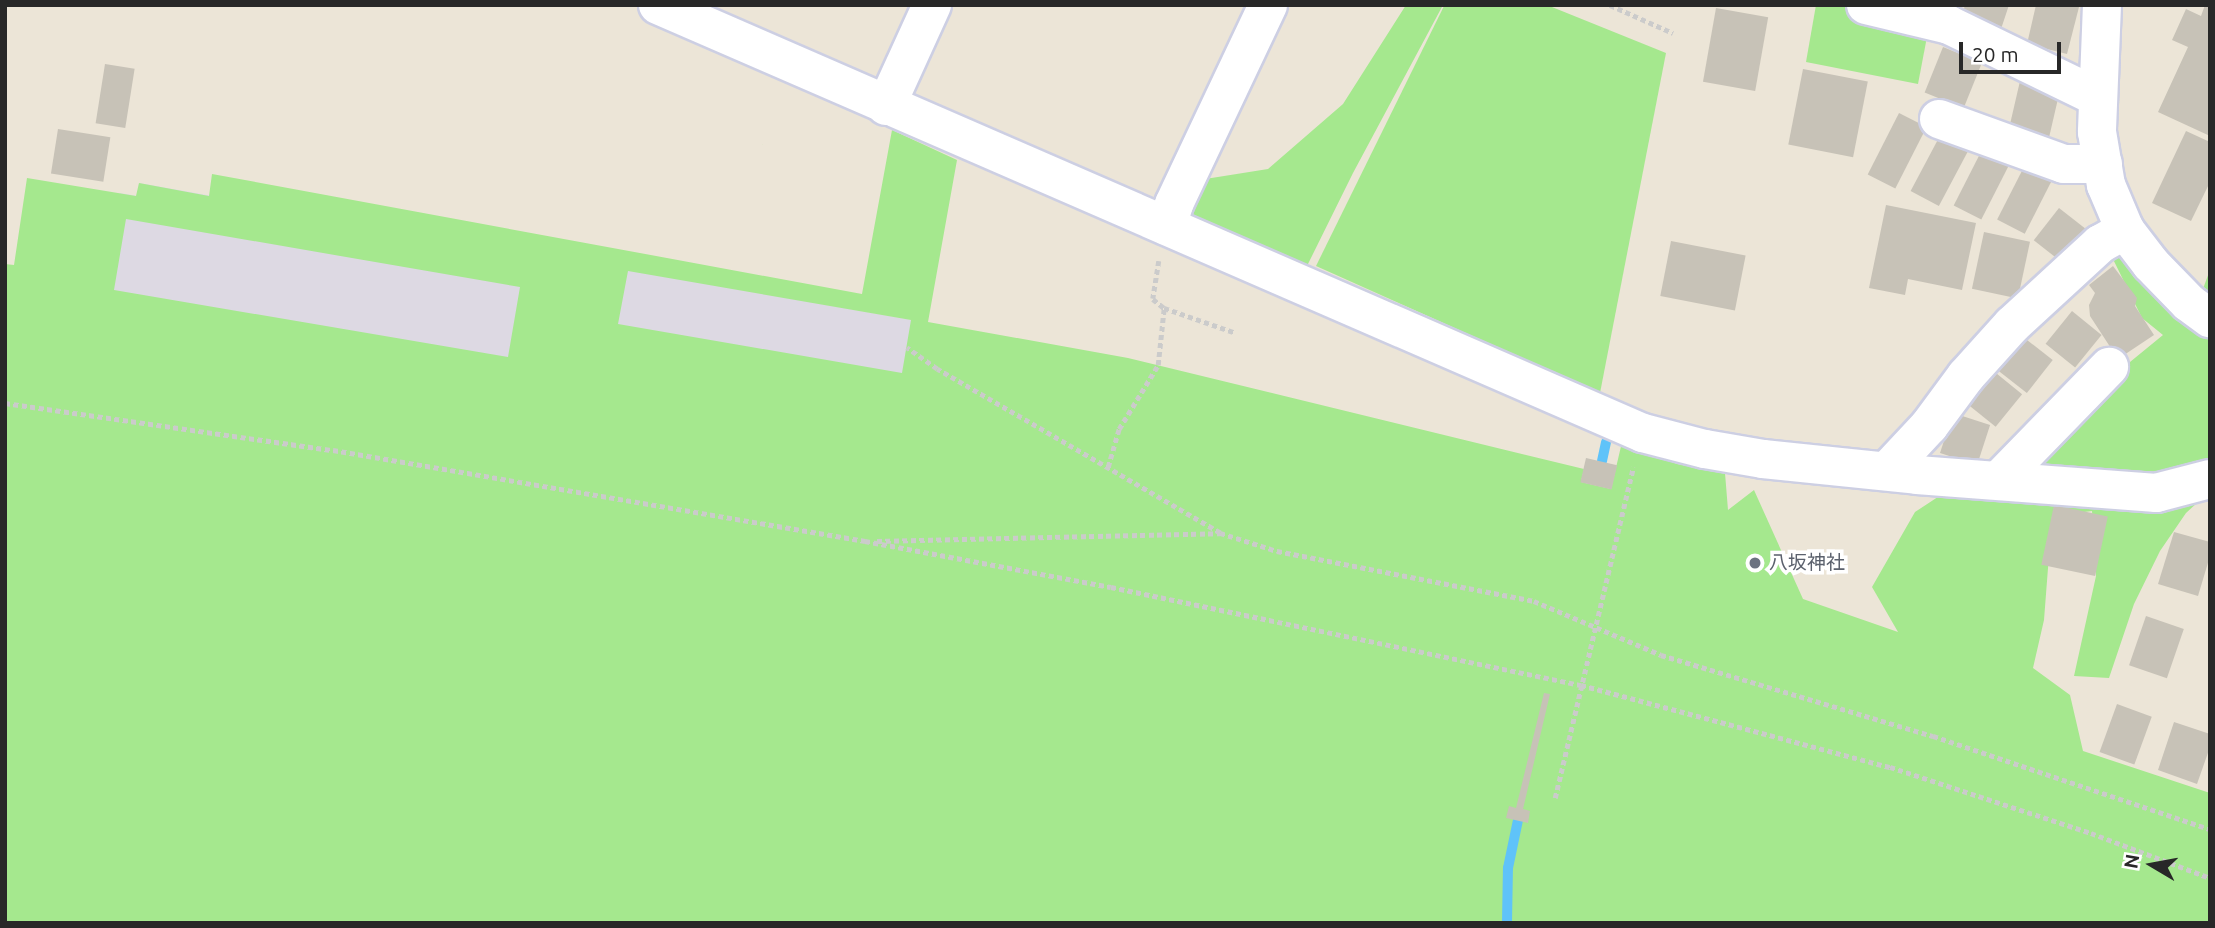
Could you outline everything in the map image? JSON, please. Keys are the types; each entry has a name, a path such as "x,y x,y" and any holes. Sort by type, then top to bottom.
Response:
{"street":[{"path":"658,5 1643,433 1705,449 1763,459 1902,473 2156,493 2210,478"},
{"path":"886,106 932,5"},
{"path":"1167,226 1174,204 1268,5"},
{"path":"1866,5 1949,25 2097,97"},
{"path":"2102,5 2097,132 2106,185 2125,230 2151,264 2189,303 2210,318"},
{"path":"1939,119 2064,164 2103,164"},
{"path":"1902,473 2012,325 2100,244 2125,230"},
{"path":"1999,480 2109,368"}],"path":[{"path":"1610,5 1673,33"},
{"path":"1167,226 1153,299 1164,308 1236,333"},
{"path":"1108,467 1119,429 1157,365 1164,308"},
{"path":"907,348 937,369 1220,533 1277,551 1534,601 1661,655 1933,736 2210,829"},
{"path":"5,403 332,450 865,541 1111,587 1581,685 1890,767 2091,833 2210,878"},
{"path":"1555,797 1625,497"},
{"path":"865,541 1220,533"}],"shaded area":[{"path":"139,183 912,320 907,445 93,304 120,193 137,196"}],"green space":[{"path":"1406,5 1443,5 1353,173 1307,266 1184,221 1199,180 1268,169 1343,104"},
{"path":"1547,5 1666,53 1600,393 1316,266 1444,6"},
{"path":"1816,5 1849,5 1930,21 1918,84 1806,62"},
{"path":"892,130 957,160 928,322 1128,358 1584,469 1581,482 1611,489 1622,442 1677,464 1725,473 1728,510 1754,490 1803,599 1898,632 1872,587 1915,512 2075,407 2163,335 2142,318 2109,251 2120,244 2201,294 2210,270 2210,491 2186,513 2160,551 2134,604 2109,678 2074,676 2096,576 2092,511 2052,516 2044,620 2033,668 2070,695 2083,751 2210,793 2210,923 5,923 5,264 14,265 27,178 136,196 139,183 209,196 212,174 862,294","holes":["126,219 520,287 508,357 114,290","628,271 911,320 902,373 618,324"]}],"building":[{"path":"1965,5 2009,5 1999,35 1960,22"},
{"path":"2036,5 2079,7 2067,54 2027,44"},
{"path":"2205,5 2210,5 2210,136 2158,112 2188,47 2172,40 2186,9 2201,16"},
{"path":"1716,8 1768,17 1755,91 1703,82"},
{"path":"1943,47 1982,63 1964,108 1925,92"},
{"path":"105,64 135,69 125,128 96,123"},
{"path":"1803,69 1868,82 1853,157 1788,145"},
{"path":"2020,81 2060,90 2049,138 2009,129"},
{"path":"1899,113 1927,127 1895,189 1868,174"},
{"path":"58,129 110,137 103,182 51,173"},
{"path":"1943,130 1971,145 1939,206 1911,191"},
{"path":"2186,131 2210,142 2210,182 2191,221 2152,203"},
{"path":"1985,144 2013,158 1981,220 1954,205"},
{"path":"2028,159 2056,173 2025,234 1997,220"},
{"path":"1886,205 1976,223 1962,290 1908,279 1905,295 1869,288"},
{"path":"2059,208 2091,233 2066,266 2034,240"},
{"path":"1984,232 2030,242 2018,299 1972,289"},
{"path":"1671,241 1746,256 1735,310 1660,296"},
{"path":"2113,266 2137,298 2135,306 2154,335 2118,359 2090,316 2089,305 2095,293 2089,285"},
{"path":"2072,311 2102,335 2075,368 2046,344"},
{"path":"2022,336 2053,360 2027,393 1996,369"},
{"path":"1991,369 2022,394 1996,427 1965,402"},
{"path":"1953,413 1990,425 1977,465 1940,453"},
{"path":"1586,458 1617,465 1612,490 1580,482"},
{"path":"2054,505 2108,516 2095,576 2041,565"},
{"path":"2174,532 2210,542 2210,556 2198,596 2158,584"},
{"path":"2146,616 2184,629 2167,678 2129,665"},
{"path":"1544,693 1550,694 1523,809 1530,811 1528,823 1506,818 1509,806 1516,808"},
{"path":"2117,704 2152,717 2134,765 2100,752"},
{"path":"2174,722 2210,734 2210,747 2197,784 2158,770"}],"waterway":[{"path":"1602,461 1606,442"},
{"path":"1507,923 1508,868 1518,820"}],"place":[{"name":"八坂神社","path":"1755,563"}]}
